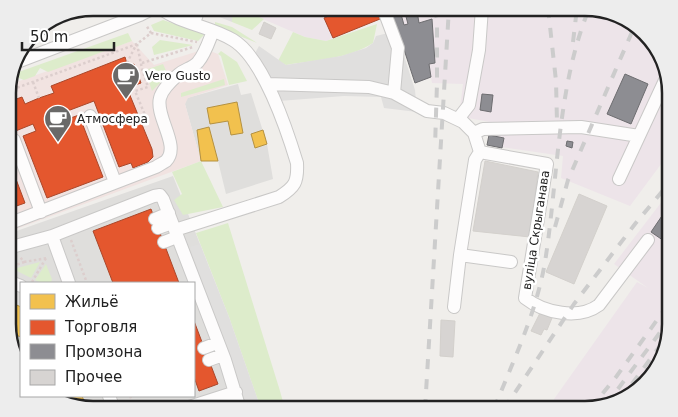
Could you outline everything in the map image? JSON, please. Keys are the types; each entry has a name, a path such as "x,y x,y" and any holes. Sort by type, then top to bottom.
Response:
{"street":[{"path":"24,58 137,16"},
{"path":"156,224 173,226 280,197 291,190 296,183 298,174 297,163 267,84 251,57 233,39 174,16"},
{"path":"194,23 197,16"},
{"path":"386,16 398,48 394,93"},
{"path":"458,119 469,105 480,50 482,16"},
{"path":"16,221 156,167 166,161 170,154 171,144 160,111 160,98 179,74 196,64 200,59 213,31"},
{"path":"267,84 369,87 394,93 427,111 444,112 469,126 474,133 480,152 475,160 454,307"},
{"path":"619,179 662,87"},
{"path":"90,116 115,182"},
{"path":"474,133 483,129 581,127 639,136"},
{"path":"16,145 41,212"},
{"name":"вуліца Скрыганава","path":"480,152 547,164 525,298 535,306 567,314 592,310 599,305 648,240"},
{"path":"16,246 52,236 160,195 194,282"},
{"path":"164,242 173,226"},
{"path":"52,236 69,282"},
{"path":"460,255 511,262"},
{"path":"195,284 238,401"},
{"path":"221,352 208,357 221,352"},
{"path":"210,401 236,392"}],"path":[{"path":"142,64 198,43"},
{"path":"137,44 148,87 135,91 145,115 139,118"},
{"path":"127,63 137,44"},
{"path":"17,88 137,44"},
{"path":"33,82 39,98"},
{"path":"67,230 87,282"},
{"path":"24,262 46,258 28,282"}],"shaded area":[{"path":"217,16 232,16 232,22"},
{"path":"256,16 387,16 326,41 305,37"},
{"path":"393,16 585,16 605,19 628,29 646,46 656,64 662,88 662,163 630,206 561,178 563,156 487,145 490,122 468,118 460,108 463,84 432,83 431,78 415,83"},
{"path":"77,18 57,26 68,20"},
{"path":"396,31 415,90 417,112 384,108 381,97 344,96 279,101 254,55 259,46 286,65 341,56 366,48 373,43 376,36"},
{"path":"132,41 154,65 205,49 218,54 228,85 188,98 185,104 201,161 16,229 17,82"},
{"path":"238,84 241,95 251,93 267,144 273,179 226,194 218,161 201,161 185,104 187,98"},
{"path":"173,176 258,401 93,401 70,397 195,397 195,282 20,282 20,349 16,324 16,231"},
{"path":"662,201 662,329 654,358 649,367 632,385 614,395 590,401 553,401 637,282 648,288 614,264"},
{"path":"200,244 229,317 258,401 245,401 190,247"}],"green space":[{"path":"232,16 257,16 264,19 252,30 232,22"},
{"path":"163,20 205,34 198,41 154,31 151,25"},
{"path":"215,22 232,27 257,43 215,26"},
{"path":"377,24 373,43 364,48 342,56 286,65 278,61 293,32 305,37 326,41"},
{"path":"128,33 132,41 48,72 40,68 35,76 24,80 18,78 19,72"},
{"path":"160,40 193,45 154,55 152,47"},
{"path":"221,51 237,62 247,81 229,85 221,56 218,54"},
{"path":"163,64 168,75 152,91 145,70"},
{"path":"224,79 225,85 181,97 181,93"},
{"path":"201,161 223,207 183,215 174,200 182,194 172,172"},
{"path":"228,223 283,401 258,401 229,317 196,233"},
{"path":"40,262 31,278 16,270 16,268"},
{"path":"46,264 52,279 51,282 35,280"}],"building: Жильё":[{"path":"237,102 243,133 231,135 228,121 210,124 207,108"},
{"path":"209,127 218,161 201,161 197,130"},
{"path":"263,130 267,144 255,148 251,134"},
{"path":"16,305 20,307 20,337 17,334"},
{"path":"70,397 82,397 84,400"}],"building: Торговля":[{"path":"328,16 379,16 380,19 333,38 324,18"},
{"path":"125,57 128,67 134,64 141,83 127,88 152,149 153,157 148,162 133,168 131,163 119,167 94,101 62,113 65,120 79,115 103,177 47,198 23,136 36,131 33,124 16,131 16,99 22,97 25,104 54,93 51,86"},
{"path":"16,179 25,203 16,206"},
{"path":"151,209 179,282 113,282 93,231"},
{"path":"195,324 218,384 199,391 195,380"}],"building: Промзона":[{"path":"393,16 402,16 404,25 408,24 406,16 418,16 419,23 432,19 435,63 429,64 431,77 415,83"},
{"path":"625,74 648,84 631,124 607,114"},
{"path":"482,94 493,95 491,112 480,110"},
{"path":"489,135 504,138 502,148 487,145"},
{"path":"567,141 573,142 572,148 566,146"},
{"path":"662,216 662,240 651,232"}],"building: Прочее":[{"path":"264,22 276,28 271,39 259,34"},
{"path":"485,161 538,172 530,237 473,231"},
{"path":"579,194 607,206 574,284 546,272"},
{"path":"540,313 552,318 547,330 544,329 541,335 531,331"},
{"path":"441,320 455,321 453,357 440,356"}],"railway":[{"path":"435,147 436,16"},
{"path":"425,401 449,16"},
{"path":"549,16 556,81 557,122"},
{"path":"573,42 576,16"},
{"path":"497,401 523,337 541,281 549,231 564,101 570,69 586,16"},
{"path":"555,227 568,180 632,32"},
{"path":"509,401 574,304 662,192"},
{"path":"598,399 662,313"},
{"path":"613,395 662,330"},
{"path":"630,386 658,348"}],"place":[{"name":"Vero Gusto","path":"126,100"},
{"name":"Атмосфера","path":"58,143"}]}
